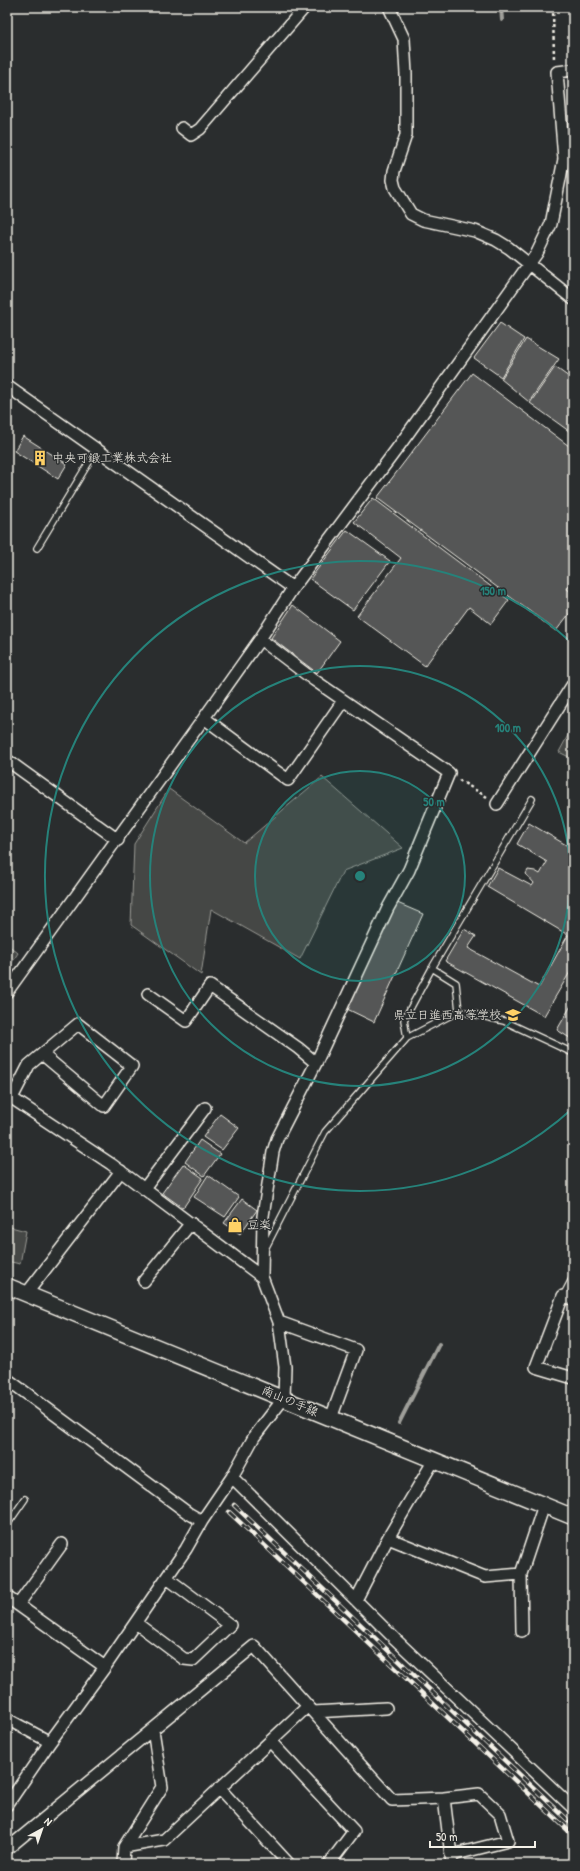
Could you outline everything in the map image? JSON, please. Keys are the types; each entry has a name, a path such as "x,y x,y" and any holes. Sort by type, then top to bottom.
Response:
{"street":[{"path":"182,128 191,135 200,129 305,7"},
{"path":"389,7 404,39 406,74 406,135 394,171 393,180 395,188 411,214 416,218 475,231 496,240 509,248 573,299"},
{"path":"7,992 118,840 260,639 293,588 399,446 537,253 551,224 564,159 557,72 573,70"},
{"path":"564,159 573,166"},
{"path":"7,386 293,588"},
{"path":"7,1805 167,1578 202,1521 232,1477 254,1437 284,1398 286,1367 279,1322 262,1277 263,1216 273,1152 277,1138 316,1063 388,908 409,870 449,773 343,701 260,639"},
{"path":"497,804 573,684"},
{"path":"204,718 288,780 343,701"},
{"path":"7,760 118,840"},
{"path":"148,994 186,1021 210,986 298,1048 316,1063"},
{"path":"42,1054 104,1106 132,1066 78,1024 28,1065 10,1096 121,1171 262,1277"},
{"path":"144,1189 205,1108"},
{"path":"27,1293 121,1171"},
{"path":"144,1281 191,1223"},
{"name":"南山の手線","path":"7,1286 573,1517"},
{"path":"568,1298 536,1367 573,1378"},
{"path":"279,1322 356,1350 331,1418"},
{"path":"7,1379 188,1513 202,1521"},
{"path":"356,1600 388,1538 434,1460"},
{"path":"232,1477 356,1600 573,1808"},
{"path":"522,1631 521,1574 544,1505"},
{"path":"388,1538 485,1577 521,1574"},
{"path":"18,1605 62,1544"},
{"path":"136,1623 184,1659 192,1660 230,1625 167,1578"},
{"path":"7,1597 105,1667"},
{"path":"7,1849 254,1646 392,1800 444,1798 479,1794 500,1814 508,1841 452,1860 444,1798"},
{"path":"124,1847 164,1840 270,1741 310,1709 386,1708"},
{"path":"7,1719 50,1742"},
{"path":"123,1864 124,1847 162,1787 153,1730"},
{"path":"270,1741 354,1832 329,1864"},
{"path":"219,1788 289,1864"}],"lane":[{"path":"37,548 98,449"},
{"path":"407,1038 404,1020 432,968 532,799"},
{"path":"432,968 456,983 459,1011"},
{"path":"263,1255 325,1132 407,1038 459,1011 504,1021 573,1053"},
{"path":"568,1298 573,1277"},
{"path":"7,1525 25,1499"}],"path":[{"path":"553,7 554,65 557,72"},
{"path":"449,773 481,794"}],"shaded area":[{"path":"573,726 573,759 559,752"},
{"path":"322,777 403,848 343,871 300,959 211,909 201,975 131,925 134,844 169,789 244,843"},
{"path":"7,944 18,953 7,970"},
{"path":"7,1226 26,1231 20,1264 7,1261"}],"building":[{"path":"500,323 524,339 501,377 474,358"},
{"path":"526,339 559,359 529,402 501,379"},
{"path":"555,367 573,380 573,434 530,403"},
{"path":"472,373 573,449 573,581 567,589 573,593 573,609 556,631 377,498"},
{"name":"中央可鍛工業株式会社","path":"23,436 67,464 58,479 14,451"},
{"path":"373,498 509,600 491,624 469,607 425,666 357,616 401,558 354,522"},
{"path":"347,530 390,561 353,610 310,579"},
{"path":"293,605 340,641 317,673 271,638"},
{"path":"529,823 573,849 573,967 544,1016 445,961 464,929 476,936 468,948 539,987 568,935 487,887 498,868 532,886 534,883 526,874 528,870 535,871 540,874 547,862 517,844"},
{"path":"395,902 423,914 374,1022 345,1008"},
{"path":"573,1002 573,1040 557,1030"},
{"path":"220,1114 239,1128 222,1150 203,1137"},
{"path":"200,1140 220,1154 204,1176 185,1162"},
{"path":"183,1164 203,1178 183,1208 162,1193"},
{"path":"208,1175 239,1197 225,1217 194,1197"},
{"path":"242,1199 257,1210 240,1234 224,1223"}],"waterway":[{"path":"501,7 502,20"},
{"path":"399,1423 439,1344"}],"railway":[{"path":"234,1505 573,1825"},
{"path":"229,1512 573,1835"}],"place":[{"name":"中央可鍛工業株式会社","path":"40,458"},
{"name":"県立日進西高等学校","path":"513,1015"},
{"name":"豆楽","path":"235,1225"}]}
